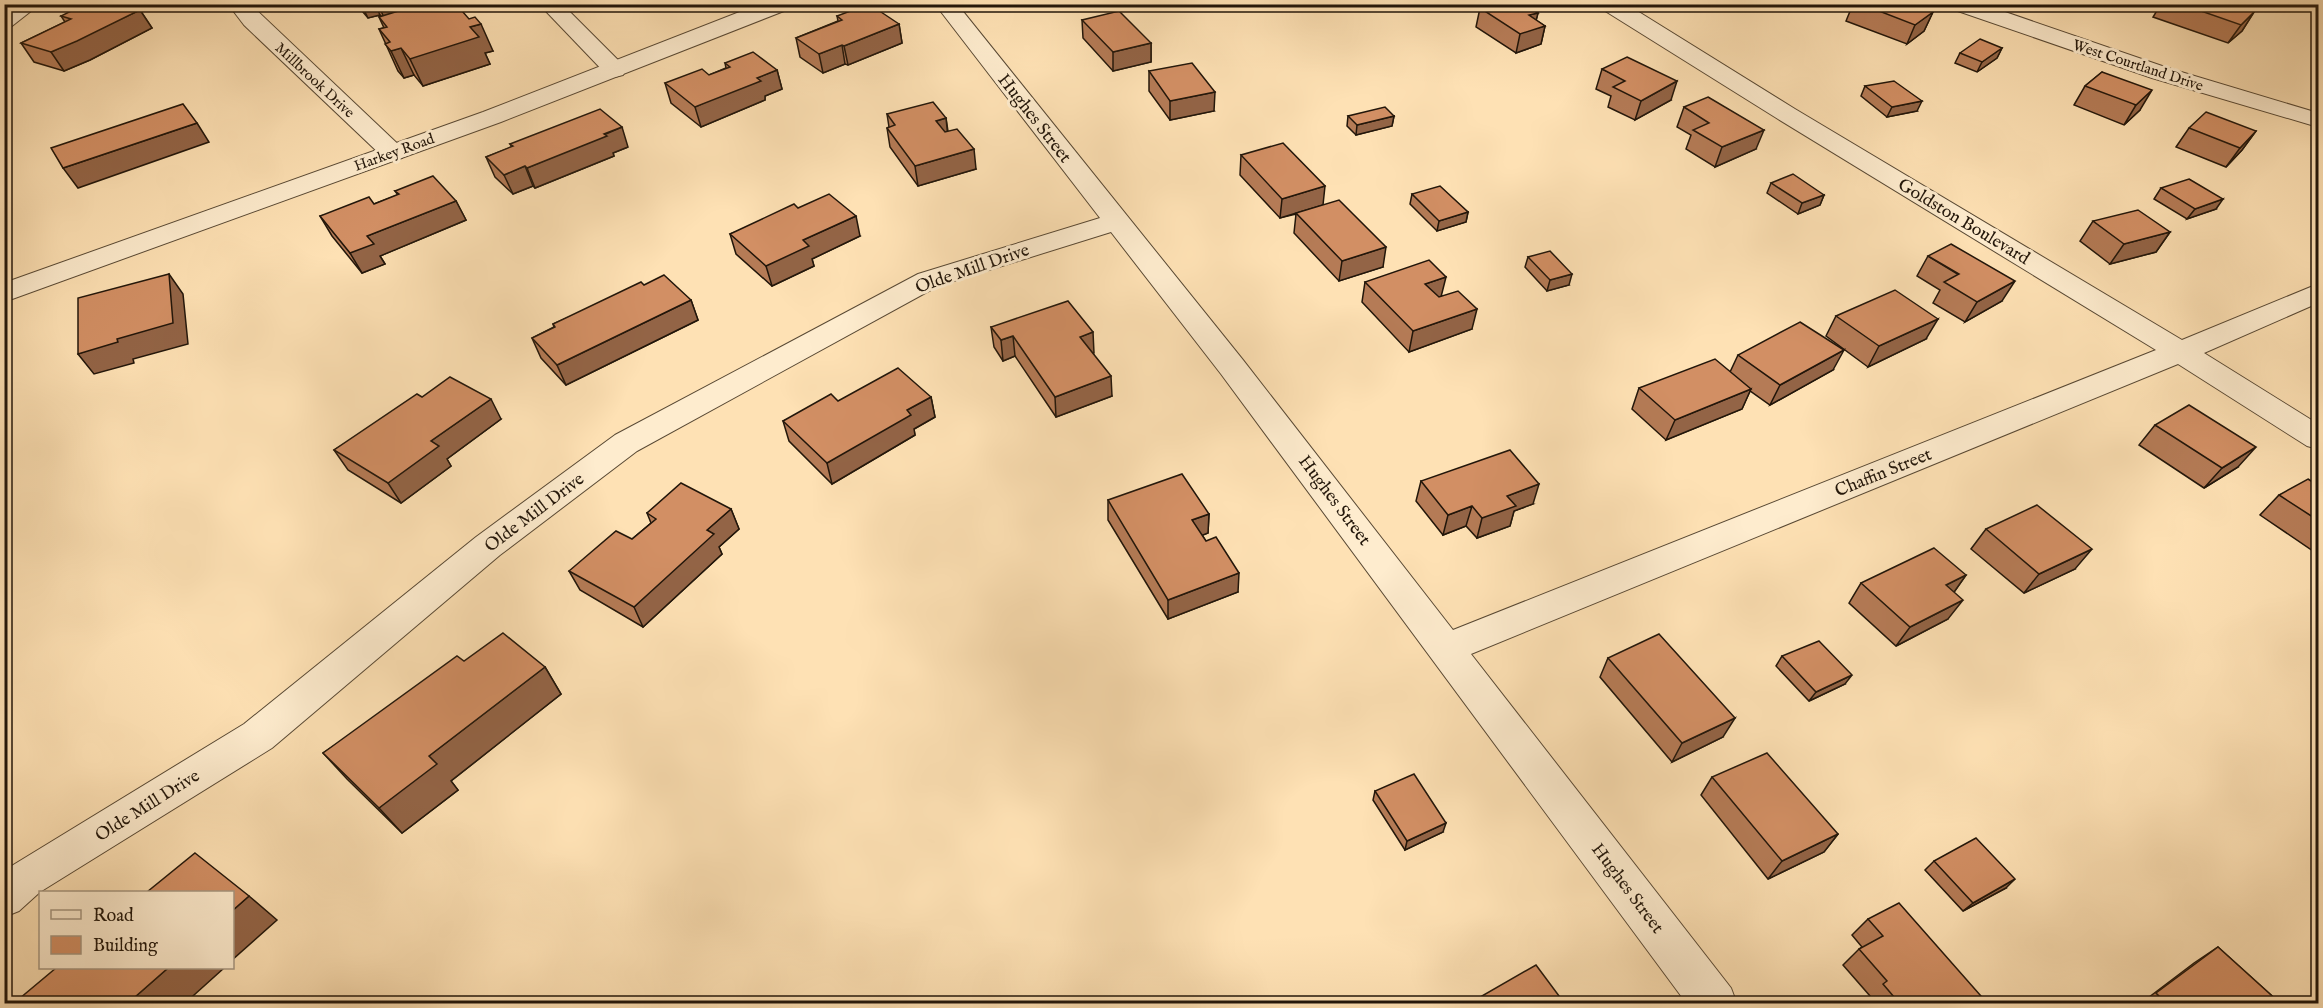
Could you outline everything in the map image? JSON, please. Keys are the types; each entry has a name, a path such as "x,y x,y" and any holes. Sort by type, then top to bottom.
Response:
{"street":[{"path":"4,21 30,4"},
{"name":"Millbrook Drive","path":"238,4 252,20 393,153"},
{"path":"549,4 615,70"},
{"name":"Harkey Road","path":"4,293 393,153 615,70 781,4"},
{"name":"Hughes Street","path":"945,4 1232,367 1715,1004"},
{"name":"Goldston Boulevard","path":"1610,4 1717,73 2182,351 2319,438"},
{"name":"West Courtland Drive","path":"1960,4 2160,73 2319,120"},
{"name":"Olde Mill Drive","path":"4,897 20,884 258,736 488,546 626,443 928,280 1117,221"},
{"name":"Chaffin Street","path":"1447,648 2182,351 2319,293"}],"building":[{"path":"85,4 122,4 140,10 51,52 21,43 71,19 61,16"},
{"path":"421,4 456,4 469,19 475,17 481,24 470,27 479,37 410,59 401,48 391,51 385,44 390,42 379,29 387,27 379,17"},
{"path":"869,4 899,24 819,54 796,38 842,20 837,16"},
{"path":"1492,4 1512,4 1516,7 1525,5 1538,13 1529,15 1545,26 1520,34 1480,8"},
{"path":"1861,4 1912,4 1933,12 1915,25"},
{"path":"2181,4 2231,4 2254,12 2241,25"},
{"path":"1119,11 1151,43 1113,52 1082,20"},
{"path":"1980,39 2002,48 1982,62 1960,53"},
{"path":"753,52 777,70 757,78 761,81 695,107 665,83 702,69 709,75 730,67 725,63"},
{"path":"1627,57 1677,81 1641,101 1613,87 1625,81 1602,69"},
{"path":"1192,63 1215,92 1170,101 1149,71"},
{"path":"2102,72 2152,90 2136,105 2085,86"},
{"path":"1894,81 1922,101 1892,107 1865,86"},
{"path":"1708,97 1764,130 1722,147 1693,130 1709,123 1684,107"},
{"path":"933,102 946,118 936,121 945,132 957,129 974,149 915,166 887,128 895,125 887,114"},
{"path":"183,104 197,123 63,168 51,148"},
{"path":"1385,107 1394,116 1357,125 1348,116"},
{"path":"600,109 622,127 604,134 607,136 504,175 486,157 513,146 510,144"},
{"path":"2206,112 2256,131 2240,148 2189,128"},
{"path":"1283,143 1325,186 1282,199 1241,155"},
{"path":"1793,174 1824,195 1802,203 1771,183"},
{"path":"433,176 456,201 367,236 374,244 350,253 320,216 369,197 374,204 399,194 395,191"},
{"path":"2189,179 2223,199 2195,209 2161,188"},
{"path":"1440,186 1468,212 1439,221 1412,194"},
{"path":"829,194 856,216 803,240 809,246 766,266 730,234 794,204 798,208"},
{"path":"1339,200 1386,247 1342,261 1296,213"},
{"path":"2138,210 2170,232 2124,244 2093,221"},
{"path":"1951,244 2015,281 1977,302 1944,282 1959,274 1928,256"},
{"path":"1550,251 1572,274 1550,280 1528,257"},
{"path":"1429,260 1446,277 1425,284 1439,297 1458,291 1477,309 1413,331 1365,282"},
{"path":"169,274 173,323 117,339 118,342 78,354 78,298"},
{"path":"664,275 691,300 557,365 532,338 555,327 553,324 641,282 644,285"},
{"path":"1895,290 1938,319 1879,346 1836,316"},
{"path":"1068,301 1093,332 1080,337 1111,376 1055,397 1013,336 1001,340 991,327"},
{"path":"1800,322 1844,350 1780,385 1738,355"},
{"path":"1715,359 1751,389 1675,420 1639,388"},
{"path":"898,368 931,397 907,410 911,415 827,463 783,421 831,394 838,401"},
{"path":"450,377 491,399 431,441 439,446 388,483 334,450 417,394 422,397"},
{"path":"2189,405 2256,447 2222,468 2155,425"},
{"path":"1510,450 1539,484 1507,496 1516,506 1482,518 1472,506 1448,515 1421,481"},
{"path":"1182,474 1209,514 1192,520 1206,541 1216,537 1239,573 1168,600 1108,500"},
{"path":"2308,479 2319,486 2319,521 2279,495"},
{"path":"681,483 731,509 707,530 714,534 634,607 569,571 616,531 632,539 656,519 647,513"},
{"path":"2037,505 2092,549 2039,574 1986,529"},
{"path":"1934,548 1966,575 1946,585 1963,600 1910,627 1861,583"},
{"path":"503,633 545,667 429,756 437,764 379,808 323,753 457,656 464,661"},
{"path":"1659,634 1735,718 1682,743 1608,658"},
{"path":"1819,641 1852,675 1816,692 1782,656"},
{"path":"1767,753 1838,834 1782,861 1712,777"},
{"path":"1414,774 1446,823 1407,841 1375,791"},
{"path":"1976,838 2015,879 1973,903 1934,861"},
{"path":"195,853 249,896 234,909 234,891 148,891"},
{"path":"1899,903 1988,1004 1907,1004 1906,1002 1900,1004 1883,984 1887,981 1859,949 1883,936 1868,919"},
{"path":"2218,947 2281,1004 2167,1004 2156,993"},
{"path":"1536,965 1565,1004 1468,1004"},
{"path":"55,969 167,969 127,1004 13,1004"}]}
